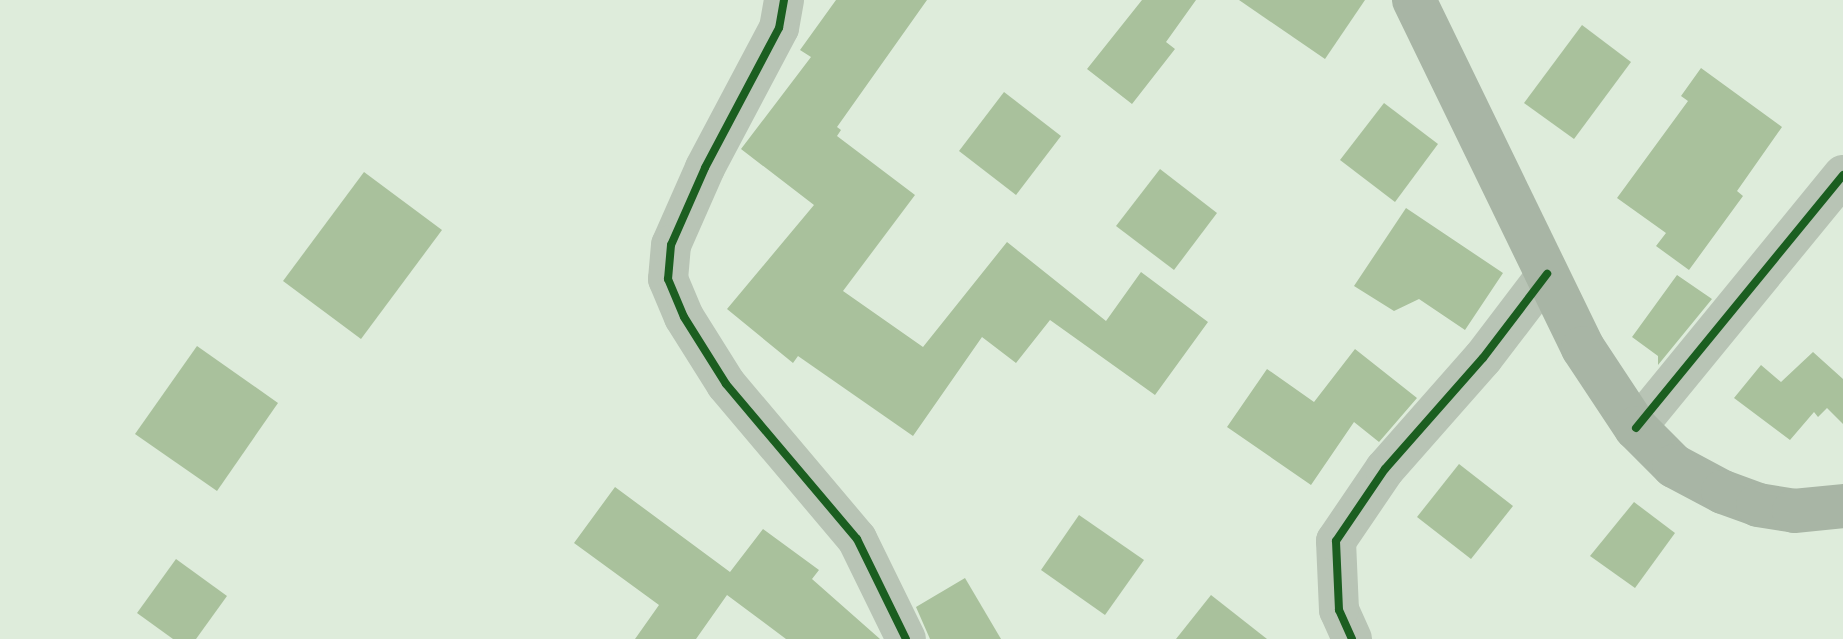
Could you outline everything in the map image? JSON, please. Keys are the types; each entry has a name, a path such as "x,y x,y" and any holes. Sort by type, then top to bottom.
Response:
{"main road":[{"path":"1414,0 1583,348 1636,428 1674,466 1735,497 1794,511 1843,506"}],"street":[{"path":"784,0 779,28 705,168 671,245 668,279 684,317 726,384 857,539 906,639"},
{"path":"1636,428 1843,175"},
{"path":"1352,639 1339,610 1336,541 1385,469 1483,358 1547,274"}],"building":[{"path":"836,0 927,0 837,127 841,130 837,136 915,195 843,291 923,347 1007,242 1106,321 1141,272 1208,322 1155,395 1050,320 1016,363 982,337 913,436 798,356 793,363 727,309 814,205 741,149 811,57 800,50"},
{"path":"1142,0 1196,0 1166,42 1175,49 1132,104 1087,69"},
{"path":"1239,0 1365,0 1325,59"},
{"path":"1582,25 1631,62 1574,139 1524,103"},
{"path":"1701,68 1782,127 1737,191 1743,196 1689,270 1656,246 1666,233 1617,198 1688,101 1681,96"},
{"path":"1004,92 1061,136 1016,195 959,151"},
{"path":"1384,103 1438,144 1395,202 1340,160"},
{"path":"1160,169 1217,213 1174,270 1116,226"},
{"path":"364,172 442,230 361,339 283,281"},
{"path":"1406,208 1503,273 1465,330 1419,299 1394,311 1354,286"},
{"path":"1677,275 1712,299 1658,365 1658,356 1632,337"},
{"path":"197,346 278,403 217,491 135,434"},
{"path":"1355,349 1417,398 1379,442 1354,422 1311,485 1227,427 1267,369 1314,402"},
{"path":"1813,352 1843,379 1843,424 1827,408 1818,417 1814,412 1790,440 1734,398 1761,365 1781,382"},
{"path":"1459,464 1513,506 1471,559 1417,517"},
{"path":"615,487 730,572 763,529 819,570 812,579 880,639 786,639 727,595 696,639 635,639 659,605 574,543"},
{"path":"1634,502 1675,533 1635,588 1590,556"},
{"path":"1079,515 1144,560 1105,615 1041,570"},
{"path":"176,559 227,596 196,639 173,639 137,613"},
{"path":"965,578 1001,639 930,639 916,607"},
{"path":"1211,595 1267,639 1176,639"}],"cycle path":[{"path":"784,0 779,28 705,168 671,245 668,279 684,317 726,384 857,539 906,639"},
{"path":"1636,428 1843,175"},
{"path":"1352,639 1339,610 1336,541 1385,469 1483,358 1547,274"}]}
